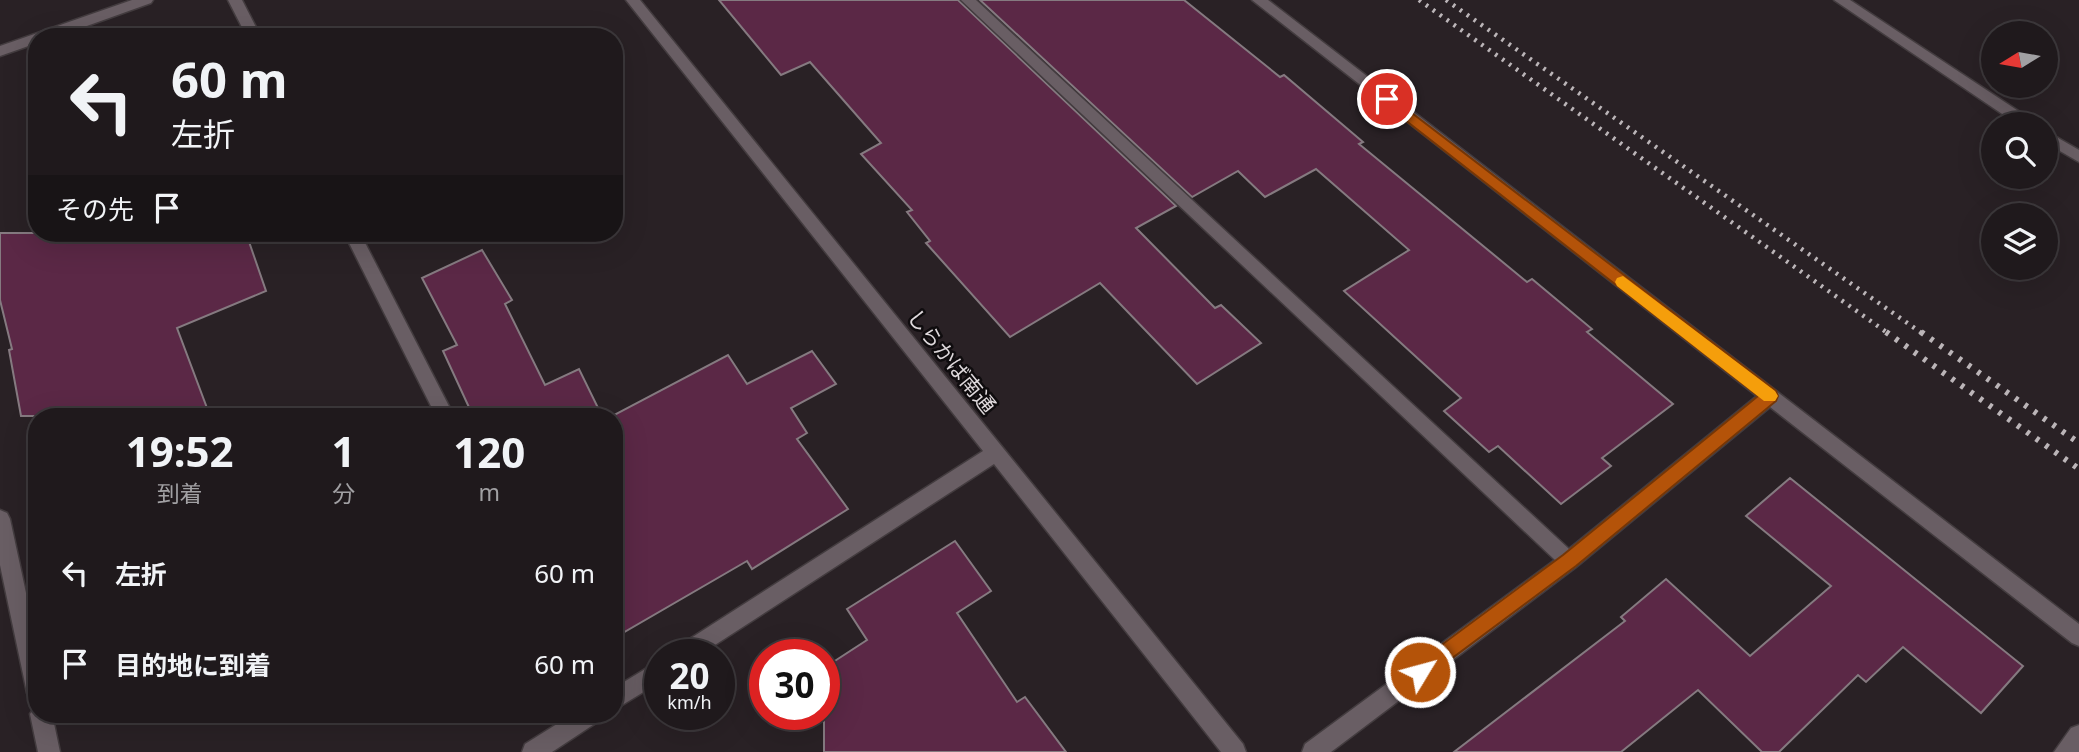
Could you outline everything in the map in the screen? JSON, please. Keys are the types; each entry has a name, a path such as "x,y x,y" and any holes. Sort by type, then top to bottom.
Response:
{"street":[{"path":"67,28 146,0"},
{"path":"235,0 249,28"},
{"name":"しらかば南通","path":"632,0 1235,752"},
{"path":"968,0 1569,561"},
{"path":"1259,0 2079,636"},
{"path":"1840,0 2009,112"},
{"path":"0,51 28,42"},
{"path":"2058,144 2079,157"},
{"path":"357,242 440,408"},
{"path":"1313,752 1569,561 1770,396"},
{"path":"707,639 996,453"},
{"path":"0,519 28,651"},
{"path":"623,694 644,680"},
{"path":"43,723 49,752"},
{"path":"533,752 578,723"},
{"path":"2065,752 2079,736"}],"building":[{"path":"719,0 958,0 1176,206 1136,228 1215,308 1221,305 1261,343 1197,384 1100,283 1010,337 926,243 930,241 907,212 912,210 861,154 881,143 810,62 781,75"},
{"path":"980,0 1184,0 1280,77 1284,75 1363,142 1359,144 1527,282 1532,279 1592,329 1587,332 1673,404 1602,458 1611,466 1561,504 1498,446 1489,452 1444,411 1461,398 1344,291 1409,250 1316,169 1265,197 1238,171 1192,197"},
{"path":"0,233 28,233 28,242 249,242 266,291 177,328 207,408 28,408 28,416 21,416 9,350 12,349 0,300"},
{"path":"482,250 512,300 505,304 545,385 579,369 598,408 469,408 443,351 457,345 422,278"},
{"path":"812,351 836,384 791,408 807,433 797,439 848,509 752,569 747,561 623,633 623,410 728,355 747,384"},
{"path":"1790,478 2023,666 1981,713 1903,647 1866,682 1858,675 1779,752 1762,752 1698,690 1621,752 1454,752 1625,621 1621,617 1666,579 1750,656 1831,586 1746,516"},
{"path":"955,541 991,591 957,613 1017,702 1025,697 1066,752 824,752 824,730 840,730 840,658 867,640 847,609"}],"railway":[{"path":"1419,0 1889,334"},
{"path":"1446,0 1923,334"},
{"path":"1886,332 2079,469"},
{"path":"1921,332 2079,443"}],"slow traffic":[{"path":"1623,282 1769,396"}],"route":[{"path":"1387,99 1770,396 1569,561 1420,672"}]}
